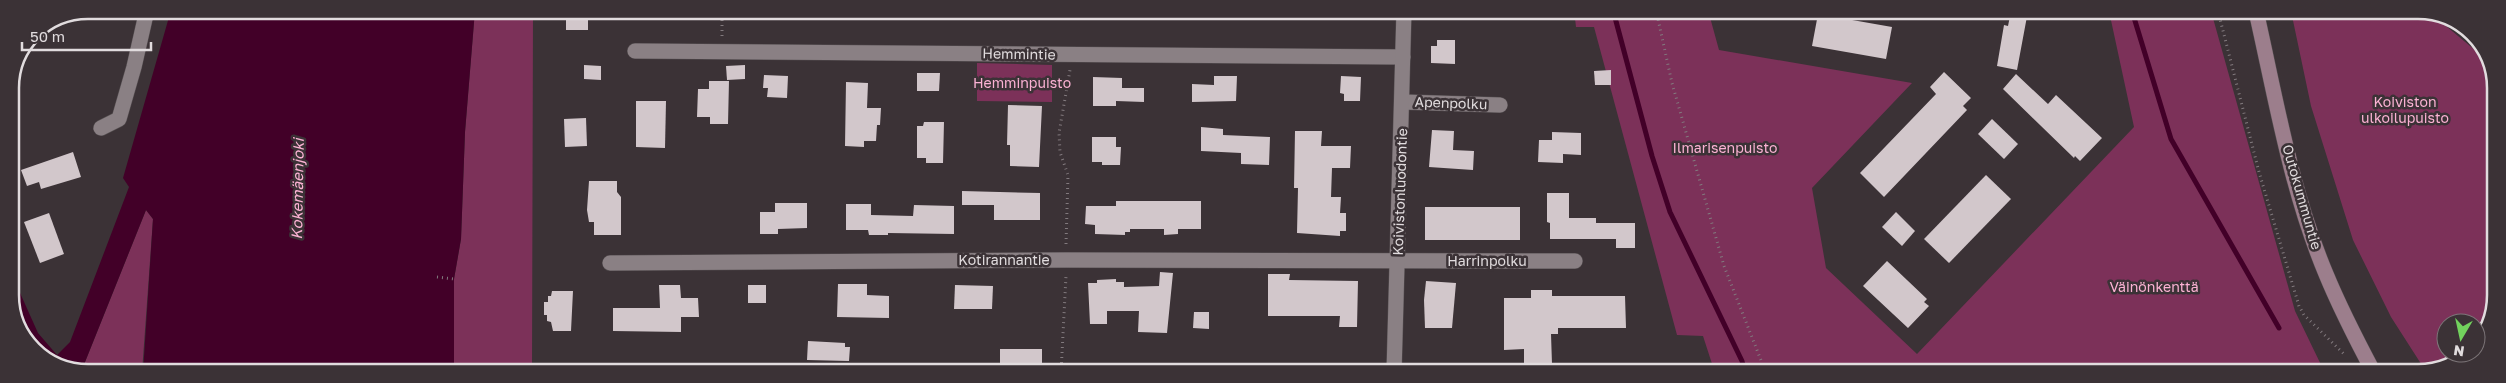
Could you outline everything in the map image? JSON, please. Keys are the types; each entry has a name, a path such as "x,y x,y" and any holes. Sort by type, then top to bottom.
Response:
{"street":[{"path":"101,128 119,120 145,19"},
{"name":"Koivistonluodontie","path":"1394,364 1404,19"},
{"name":"Outokummuntie","path":"2258,19 2303,210 2325,273 2370,364"},
{"name":"Hemmintie","path":"635,51 1403,57"},
{"name":"Apenpolku","path":"1403,102 1500,104"},
{"name":"Kotirannantie","path":"610,263 1066,260 1398,261"},
{"name":"Harrinpolku","path":"1398,261 1575,261"}],"path":[{"path":"722,19 722,51"},
{"path":"1658,19 1672,83 1724,266 1762,364"},
{"path":"2220,19 2259,172 2299,306 2304,315 2347,357"},
{"path":"1061,364 1068,175 1060,152 1059,133 1072,55"},
{"path":"437,277 454,279"}],"green space":[{"path":"474,19 533,19 532,364 454,364 454,279 461,239 465,132"},
{"name":"Ilmarisenpuisto","path":"1575,19 1710,19 1719,50 1912,83 1812,188 1826,268 1917,354 2134,127 2111,19 2213,19 2295,311 2321,364 1712,364 1703,336 1677,335 1594,27 1576,27"},
{"name":"Koiviston ulkoilupuisto","path":"2293,19 2427,19 2443,23 2477,52 2486,74 2487,304 2485,313 2436,313 2436,362 2421,364 2391,317 2353,240 2311,106"},
{"name":"Hemminpuisto","path":"977,63 1052,65 1052,102 977,101"},
{"path":"146,210 153,219 143,364 84,364"}],"water":[{"name":"Kokemäenjoki","path":"168,19 474,19 465,132 461,239 454,279 454,364 144,364 153,219 146,210 84,364 70,362 57,357 39,344 28,330 20,309 19,291 38,333 57,355 70,342 129,187 123,178"}],"building":[{"path":"566,19 588,19 588,30 566,30"},
{"path":"1817,19 1846,19 1892,27 1886,59 1812,46"},
{"path":"2009,19 2027,19 2017,70 1997,66 2004,25 2008,26"},
{"path":"1437,40 1455,40 1455,64 1431,63 1431,46 1437,46"},
{"path":"584,65 601,66 601,80 584,79"},
{"path":"745,65 745,79 727,80 726,66"},
{"path":"1611,70 1611,85 1595,85 1594,71"},
{"path":"1944,72 1971,98 1963,106 1967,110 1884,197 1860,173 1936,94 1930,87"},
{"path":"917,73 940,73 939,91 917,91"},
{"path":"2016,74 2048,104 2056,95 2102,138 2080,161 2075,156 2074,158 2003,89"},
{"path":"764,75 788,76 787,98 767,97 768,88 763,88"},
{"path":"1214,76 1237,76 1236,101 1192,102 1192,84 1214,85"},
{"path":"1341,76 1361,77 1360,101 1344,101 1344,94 1340,93"},
{"path":"1093,77 1122,78 1122,88 1144,88 1144,102 1116,101 1116,106 1093,106"},
{"path":"709,81 729,81 728,124 710,124 710,117 697,117 698,89 709,89"},
{"path":"846,82 868,83 867,108 881,108 880,125 877,125 876,141 864,141 864,147 845,146"},
{"path":"636,101 666,101 665,148 636,147"},
{"path":"1008,105 1042,106 1039,167 1010,166 1010,145 1007,145"},
{"path":"586,118 587,146 565,147 564,119"},
{"path":"1992,119 2018,144 2004,159 1978,134"},
{"path":"924,122 944,122 943,163 926,163 926,158 917,158 917,126 923,126"},
{"path":"1201,127 1223,129 1223,135 1270,137 1269,165 1241,164 1241,153 1201,151"},
{"path":"1432,130 1454,131 1453,150 1474,151 1473,170 1429,167"},
{"path":"1295,131 1322,131 1321,146 1351,146 1350,168 1332,168 1331,197 1341,197 1340,213 1346,213 1346,231 1340,231 1340,236 1297,233 1298,188 1294,188"},
{"path":"1552,132 1581,133 1581,155 1563,154 1563,163 1538,162 1539,140 1552,140"},
{"path":"1092,137 1116,137 1116,147 1121,147 1120,165 1102,165 1102,162 1092,162"},
{"path":"73,152 81,177 41,189 39,182 27,186 21,170"},
{"path":"1986,175 2011,199 1949,263 1924,239"},
{"path":"589,181 617,181 617,192 621,197 621,235 594,235 594,222 589,222 587,210"},
{"path":"962,191 1040,193 1040,220 994,220 994,205 962,205"},
{"path":"1547,193 1569,193 1569,218 1596,218 1596,223 1635,223 1635,248 1616,248 1616,239 1550,239 1550,223 1547,222"},
{"path":"1116,201 1201,201 1201,229 1178,229 1178,234 1164,235 1164,229 1130,229 1130,232 1125,232 1125,235 1095,234 1095,225 1085,224 1086,206 1116,206"},
{"path":"775,203 807,203 807,228 778,229 778,234 760,234 760,212 775,212"},
{"path":"846,204 871,204 871,215 913,216 914,205 954,206 954,234 888,233 888,235 869,235 868,230 846,230"},
{"path":"1425,207 1520,207 1520,240 1425,240"},
{"path":"1896,212 1915,231 1902,246 1882,227"},
{"path":"49,213 64,254 40,263 24,222"},
{"path":"1887,261 1927,299 1924,302 1929,306 1908,328 1863,286"},
{"path":"1160,272 1173,273 1167,333 1138,332 1139,311 1107,311 1107,324 1090,324 1088,283 1097,283 1097,280 1116,279 1116,282 1124,282 1124,287 1159,286"},
{"path":"1268,274 1290,274 1289,280 1358,281 1357,327 1339,327 1340,316 1268,316"},
{"path":"1426,281 1456,283 1452,328 1425,328 1424,300"},
{"path":"838,284 867,284 867,295 889,296 889,318 837,317"},
{"path":"659,285 680,285 681,298 698,298 699,317 681,317 681,332 613,331 613,308 660,308"},
{"path":"748,285 766,285 766,303 748,303"},
{"path":"955,285 993,286 992,309 954,309"},
{"path":"1531,290 1552,290 1552,296 1625,296 1626,328 1558,328 1558,334 1551,334 1552,364 1524,363 1524,349 1504,350 1504,298 1531,298"},
{"path":"552,291 573,291 571,331 553,331 551,322 547,321 547,315 544,315 544,302 548,302 548,296 551,296"},
{"path":"1194,312 1209,312 1209,329 1193,328"},
{"path":"808,341 845,343 845,347 850,347 849,361 807,360"},
{"path":"1000,349 1042,349 1042,364 1000,364"}],"waterway":[{"path":"1615,19 1652,156 1670,212 1743,364"},
{"path":"2134,19 2171,139 2279,328"}],"park label":[{"name":"Väinönkenttä","path":"2154,287"}]}
